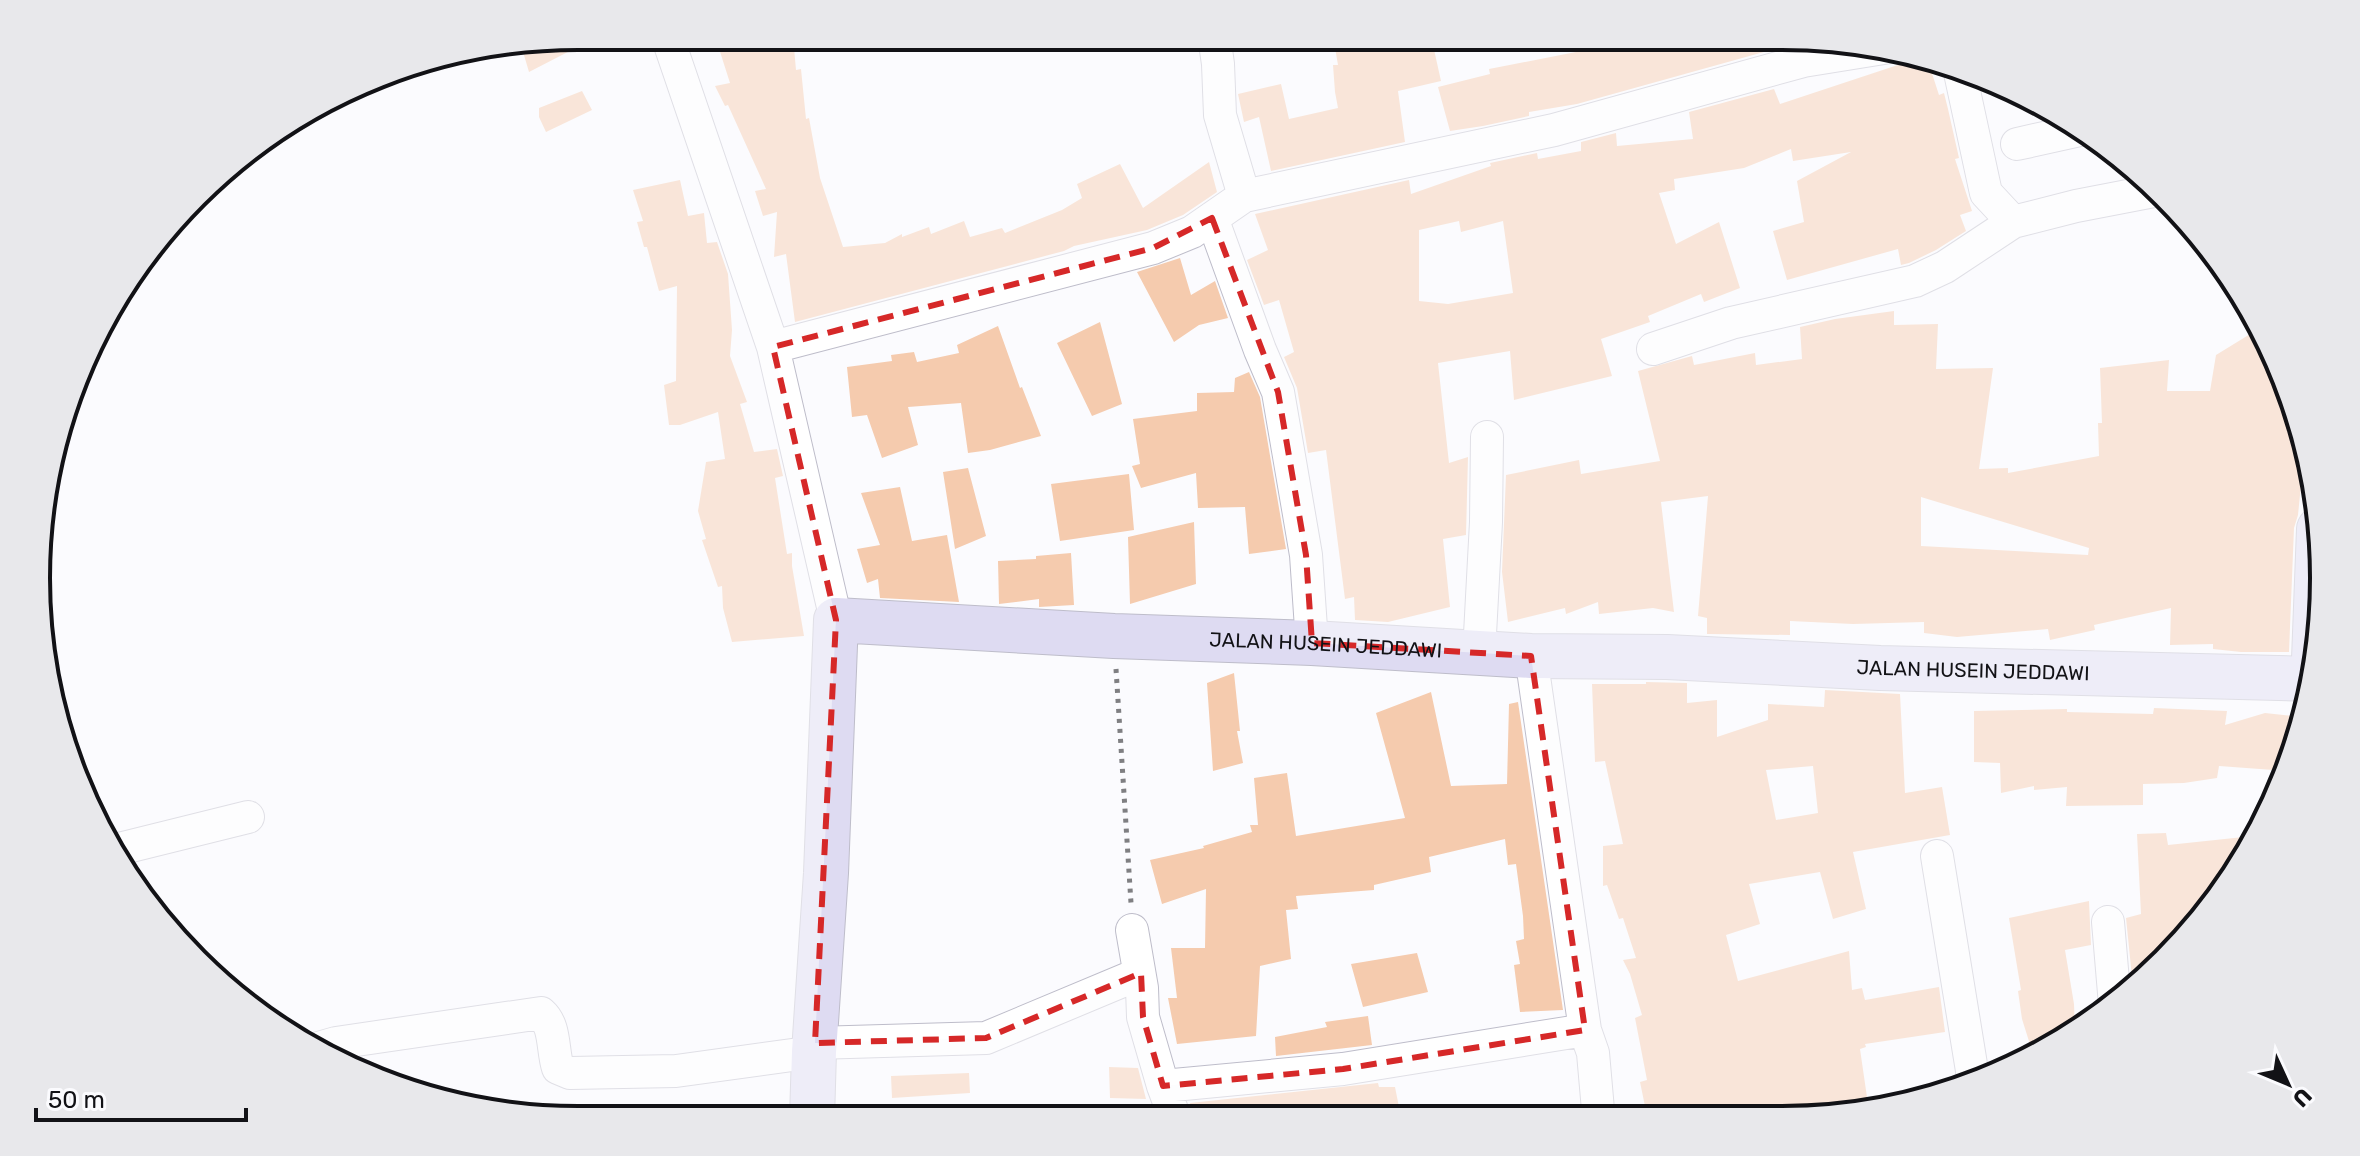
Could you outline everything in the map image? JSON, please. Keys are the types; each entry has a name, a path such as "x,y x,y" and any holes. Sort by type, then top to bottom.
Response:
{"street":[{"path":"672,50 773,347 836,620 812,1106"},
{"path":"1216,50 1220,115 1244,196"},
{"path":"773,347 1153,248 1192,232 1244,196 1554,130 1798,50"},
{"path":"1962,82 1986,193 2013,222"},
{"path":"2017,144 2066,133"},
{"path":"1653,349 1731,323 1915,281 1945,267 2013,222 2143,193"},
{"path":"1212,218 1278,392 1306,555 1312,643"},
{"path":"1479,653 1487,437"},
{"name":"JALAN HUSEIN JEDDAWI","path":"836,620 1531,656 1667,657 1880,668 2300,681"},
{"path":"1531,656 1585,1030 1593,1053 1598,1106"},
{"path":"125,848 248,817"},
{"path":"1937,856 1972,1071"},
{"path":"2108,922 2114,988"},
{"path":"1132,930 1143,1017 1170,1106"},
{"path":"331,1044 541,1013 551,1026 558,1068 570,1073 676,1071 814,1048 986,1038 1139,974"},
{"path":"1163,1086 1343,1069 1585,1030"}],"path":[{"path":"1114,636 1132,930"}],"highlighted area":[{"path":"1212,218 1278,392 1306,555 1312,643 1531,656 1585,1030 1343,1069 1163,1086 1143,1017 1141,973 986,1038 815,1043 836,620 773,347 1153,248"}],"building":[{"path":"571,50 529,72 523,53"},
{"path":"719,50 794,50 796,70 801,69 806,119 809,118 820,178 843,247 885,243 902,234 902,237 929,227 931,234 964,221 970,237 1002,228 1005,233 1062,210 1082,198 1077,184 1120,164 1143,208 1209,162 1217,192 1183,215 1147,230 1074,246 795,322 786,254 774,257 777,212 763,216 755,191 766,189 728,105 725,106 715,86 730,83"},
{"path":"1335,50 1434,50 1441,81 1398,91 1405,142 1271,171 1259,117 1244,122 1238,94 1281,84 1289,119 1338,108 1333,65 1338,65"},
{"path":"1586,50 1771,50 1577,104 1450,131 1438,87 1490,74 1489,69"},
{"path":"1901,64 1931,72 1939,95 1944,93 1959,158 1955,159 1972,211 1960,215 1966,231 1909,263 1901,265 1898,249 1787,280 1773,231 1804,222 1797,181 1851,152 1793,161 1791,149 1744,168 1674,179 1675,190 1659,193 1676,244 1719,222 1740,288 1704,302 1701,294 1648,316 1650,322 1601,339 1612,376 1514,400 1510,351 1438,363 1449,463 1468,457 1466,535 1443,539 1450,607 1388,622 1355,620 1354,597 1345,599 1326,450 1308,453 1297,388 1284,357 1294,352 1279,300 1264,305 1247,260 1268,250 1255,214 1409,180 1411,194 1491,166 1490,163 1537,153 1538,159 1581,151 1581,142 1616,133 1617,146 1693,139 1689,112 1774,89 1780,104","holes":["1459,221 1461,232 1503,221 1513,293 1448,304 1419,301 1419,230"]},
{"path":"582,91 592,110 546,132 539,117 539,108"},
{"path":"680,180 688,216 704,213 707,243 717,242 728,274 732,330 730,356 747,402 740,404 754,452 777,449 783,476 775,478 787,554 792,553 804,636 732,642 723,608 722,586 718,587 702,540 706,539 698,511 706,462 725,459 718,412 680,425 669,425 664,385 676,381 677,286 659,291 637,222 643,221 633,190"},
{"path":"1180,258 1191,295 1215,281 1228,318 1199,325 1174,342 1137,272"},
{"path":"1894,311 1894,325 1938,324 1936,369 1993,368 1979,469 2008,468 2008,473 2099,456 2098,423 2102,423 2100,368 2169,360 2167,391 2210,391 2216,355 2250,334 2282,408 2301,483 2294,528 2289,652 2241,652 2213,649 2213,644 2170,645 2171,608 2094,625 2095,630 2050,640 2048,629 1957,637 1924,633 1924,622 1853,624 1790,621 1790,635 1707,634 1707,618 1698,616 1708,496 1661,502 1674,612 1653,608 1599,614 1598,602 1566,614 1565,608 1508,622 1502,572 1506,475 1579,460 1581,474 1660,461 1638,371 1692,356 1694,365 1755,353 1756,365 1802,359 1800,327","holes":["1921,497 2089,548 2088,555 1921,546"]},
{"path":"1100,322 1122,404 1092,416 1057,343"},
{"path":"998,326 1041,436 968,453 961,403 908,407 918,445 882,458 867,415 852,417 847,367 892,361 891,355 914,352 917,362 959,353 957,345"},
{"path":"1249,372 1260,397 1286,549 1249,554 1245,507 1198,508 1196,473 1141,488 1132,466 1140,464 1133,419 1197,411 1197,393 1234,392 1235,378"},
{"path":"968,468 986,536 955,549 943,472"},
{"path":"1129,474 1134,530 1060,541 1051,484"},
{"path":"900,487 912,541 947,535 959,602 880,598 878,579 867,583 857,549 880,545 861,493"},
{"path":"1194,522 1196,584 1130,604 1128,537"},
{"path":"1071,553 1074,605 1039,607 1039,599 999,604 998,561"},
{"path":"1234,673 1240,731 1237,731 1243,763 1213,771 1207,683"},
{"path":"1687,683 1687,703 1717,700 1717,737 1768,720 1768,704 1824,707 1825,690 1900,694 1905,793 1942,787 1950,835 1853,852 1866,909 1833,919 1820,872 1749,884 1760,924 1726,935 1738,981 1849,951 1852,990 1862,988 1865,1000 1939,987 1945,1032 1865,1044 1866,1047 1860,1049 1867,1099 1817,1105 1645,1106 1640,1082 1647,1080 1635,1018 1642,1015 1623,960 1636,958 1623,918 1619,919 1607,885 1603,886 1603,846 1623,844 1605,761 1595,762 1592,684","holes":["1813,766 1818,813 1776,820 1766,770"]},
{"path":"1431,692 1451,786 1507,784 1509,704 1518,702 1563,1010 1520,1012 1514,965 1520,964 1516,941 1524,939 1523,916 1516,864 1508,865 1505,839 1429,857 1431,872 1374,885 1374,890 1296,896 1298,909 1286,910 1291,959 1260,966 1256,1036 1177,1044 1168,998 1177,998 1171,948 1205,948 1206,889 1162,904 1150,860 1204,848 1252,832 1250,825 1258,825 1254,778 1287,773 1296,836 1405,818 1376,713"},
{"path":"2154,708 2227,711 2225,725 2265,713 2292,716 2274,770 2219,766 2217,778 2143,784 2143,805 2066,806 2067,787 2034,790 2034,786 2001,793 2000,763 1974,762 1974,711 2067,709 2067,712 2153,714"},
{"path":"2166,833 2168,845 2242,837 2201,899 2132,973 2126,918 2141,914 2137,834"},
{"path":"2089,901 2091,945 2065,950 2075,1017 2030,1044 2022,1019 2018,991 2021,990 2009,918"},
{"path":"1417,953 1428,992 1363,1007 1351,964"},
{"path":"1368,1016 1372,1045 1276,1056 1275,1037 1327,1027 1325,1022"},
{"path":"1109,1067 1138,1068 1146,1099 1110,1098"},
{"path":"969,1073 970,1093 892,1098 891,1076"},
{"path":"1378,1083 1379,1087 1395,1087 1399,1106 1191,1106 1190,1103"}]}
